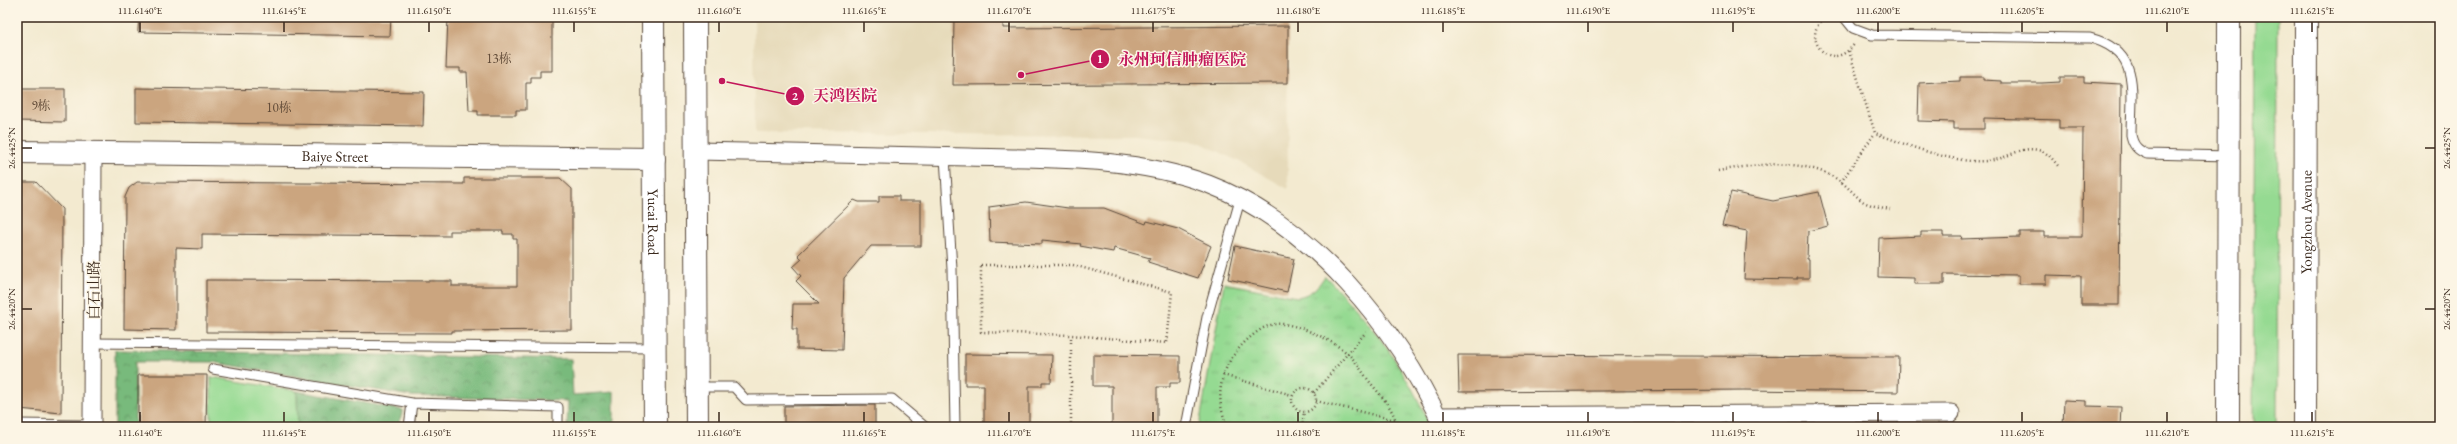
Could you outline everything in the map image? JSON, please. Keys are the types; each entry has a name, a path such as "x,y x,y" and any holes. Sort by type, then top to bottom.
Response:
{"main road":[{"name":"Yucai Road","path":"653,17 655,427"},
{"path":"695,17 697,427"},
{"path":"2228,427 2229,17"},
{"name":"Yongzhou Avenue","path":"2305,427 2306,17"},
{"name":"Baiye Street","path":"17,152 654,159"}],"street":[{"path":"696,151 1067,160 1116,164 1172,174 1208,184 1240,200 1290,231 1325,261 1363,300 1376,317 1420,381 1440,421 1758,421 1951,413"},
{"name":"白石山路","path":"92,426 93,152"}],"lane":[{"path":"1844,17 1856,30 1872,35 2090,38 2104,42 2116,48 2124,58 2129,69 2131,135 2133,144 2139,151 2147,154 2229,156"},
{"path":"945,157 952,269 955,427"},
{"path":"1186,427 1207,317 1240,200"},
{"path":"93,343 655,348"},
{"path":"213,369 412,403 558,407 558,427"},
{"path":"697,387 734,387 746,400 892,399 925,427"},
{"path":"409,427 412,403"},
{"path":"17,424 92,426"}],"path":[{"path":"1827,17 1821,20 1816,29 1815,41 1819,50 1830,56 1841,55 1849,51 1855,42 1856,30"},
{"path":"1849,51 1875,133"},
{"path":"1875,133 1916,148 1967,159 1994,160 2022,150 2038,150 2051,156 2059,167"},
{"path":"1841,182 1875,133"},
{"path":"1718,171 1780,163 1825,173 1841,182 1862,201 1890,209"},
{"path":"981,265 1073,265 1172,292 1167,343 1072,335 981,332 981,265"},
{"path":"1314,393 1363,336 1376,317"},
{"path":"1228,427 1221,409 1219,393 1226,366 1237,350 1264,328 1276,324 1287,325 1313,334 1347,353 1385,402 1396,420 1397,427"},
{"path":"1071,427 1072,335"},
{"path":"1223,375 1292,395"},
{"path":"1304,388 1314,393 1316,401 1310,411 1298,411 1292,406 1292,395 1296,390 1304,388"},
{"path":"1316,401 1396,420"},
{"path":"1302,427 1304,412"}],"shaded area":[{"path":"754,17 1287,17 1288,189 1242,163 1197,141 1134,135 755,133"}],"green space":[{"path":"2255,17 2278,17 2277,427 2253,427"},
{"path":"1325,276 1358,312 1386,346 1409,383 1431,427 1199,427 1224,283 1297,297 1314,290"},
{"path":"115,350 571,359 573,395 614,392 614,427 567,427 568,401 411,396 212,362 135,362 135,427 115,427"},
{"path":"211,377 297,391 298,427 211,427"},
{"path":"297,391 403,410 398,427 298,427"}],"building":[{"path":"139,17 391,17 390,36 138,32"},
{"path":"448,17 552,17 552,71 540,71 540,77 531,77 531,83 526,83 526,110 516,110 516,115 478,115 478,111 469,111 467,72 460,72 460,68 446,68"},
{"path":"954,17 1003,17 1003,28 1288,26 1288,83 953,85"},
{"path":"1960,77 1983,77 1983,80 2001,81 2001,83 2042,83 2060,82 2060,77 2084,77 2084,82 2121,84 2119,305 2081,305 2081,276 2046,275 2046,284 2019,284 2019,275 1944,274 1944,284 1914,284 1914,278 1878,277 1879,238 1921,236 1921,232 1943,232 1943,236 1962,236 1961,239 2020,237 2020,232 2044,232 2044,237 2082,237 2083,128 2059,128 2059,120 1984,118 1984,129 1954,129 1954,122 1918,121 1919,83 1960,81"},
{"path":"136,88 424,92 423,126 136,122"},
{"path":"17,89 65,89 65,122 17,121"},
{"path":"464,178 560,178 572,189 572,330 452,331 452,333 206,332 206,280 452,281 452,286 517,286 517,239 513,239 513,234 503,234 503,231 450,231 450,236 202,234 202,249 176,248 176,330 124,329 125,197 129,188 137,182 464,184"},
{"path":"17,182 36,182 62,209 61,413 19,409"},
{"path":"1731,192 1773,201 1819,192 1828,226 1808,231 1807,259 1809,259 1809,278 1797,278 1797,280 1744,279 1747,231 1722,226"},
{"path":"879,196 899,196 899,201 921,201 921,246 871,246 844,278 842,350 797,349 797,329 792,329 793,304 819,304 796,281 801,276 793,267 802,259 798,255 854,200 859,202 879,202"},
{"path":"1026,202 1068,208 1104,208 1146,224 1147,221 1178,229 1211,246 1198,278 1148,262 1150,258 1114,248 1113,252 1080,246 1081,244 1042,240 1042,244 990,242 989,207"},
{"path":"1235,246 1294,259 1287,292 1228,279"},
{"path":"965,354 1052,355 1051,382 1042,382 1042,386 1029,386 1029,427 984,427 984,385 965,385"},
{"path":"1093,355 1180,356 1180,383 1170,383 1170,387 1157,387 1157,427 1112,427 1112,386 1093,386"},
{"path":"1458,355 1899,357 1898,392 1745,390 1459,392"},
{"path":"138,375 207,375 206,427 138,427"},
{"path":"2064,400 2086,401 2086,406 2121,407 2120,427 2063,427"},
{"path":"875,405 875,427 784,427 784,406"}],"place":[{"name":"永州珂信肿瘤医院","path":"1021,75"},
{"name":"天鸿医院","path":"722,81"}]}
